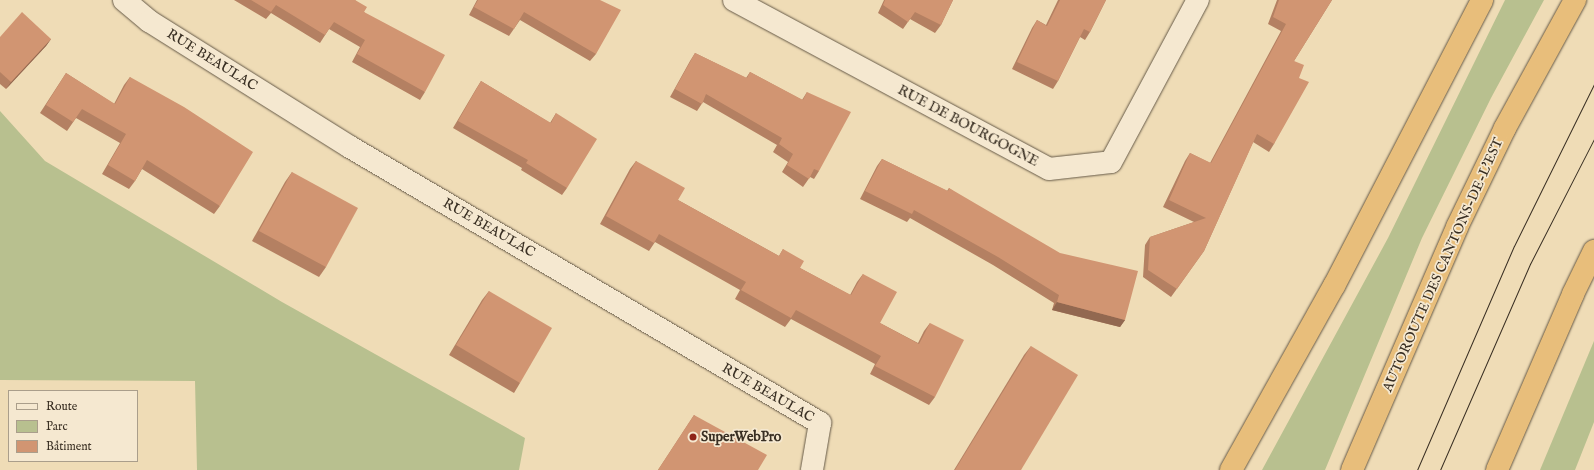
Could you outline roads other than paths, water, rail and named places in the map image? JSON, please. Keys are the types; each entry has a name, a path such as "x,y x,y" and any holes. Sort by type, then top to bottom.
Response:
{"highway":[{"path":"1231,470 1334,286 1482,0"},
{"name":"AUTOROUTE DES CANTONS-DE-L'EST","path":"1352,470 1457,227 1512,115 1575,0"},
{"path":"1497,470 1573,294 1594,251"},
{"path":"1220,470 1256,424"}],"street":[{"name":"RUE BEAULAC","path":"124,0 149,21 350,146 820,423 812,470"},
{"name":"RUE DE BOURGOGNE","path":"734,0 1049,169 1111,162 1198,0"}],"tram line":[{"path":"1417,470 1514,246 1594,84"},
{"path":"1440,470 1530,264 1594,139"}],"place":[{"name":"SuperWebPro","path":"693,437"}]}
